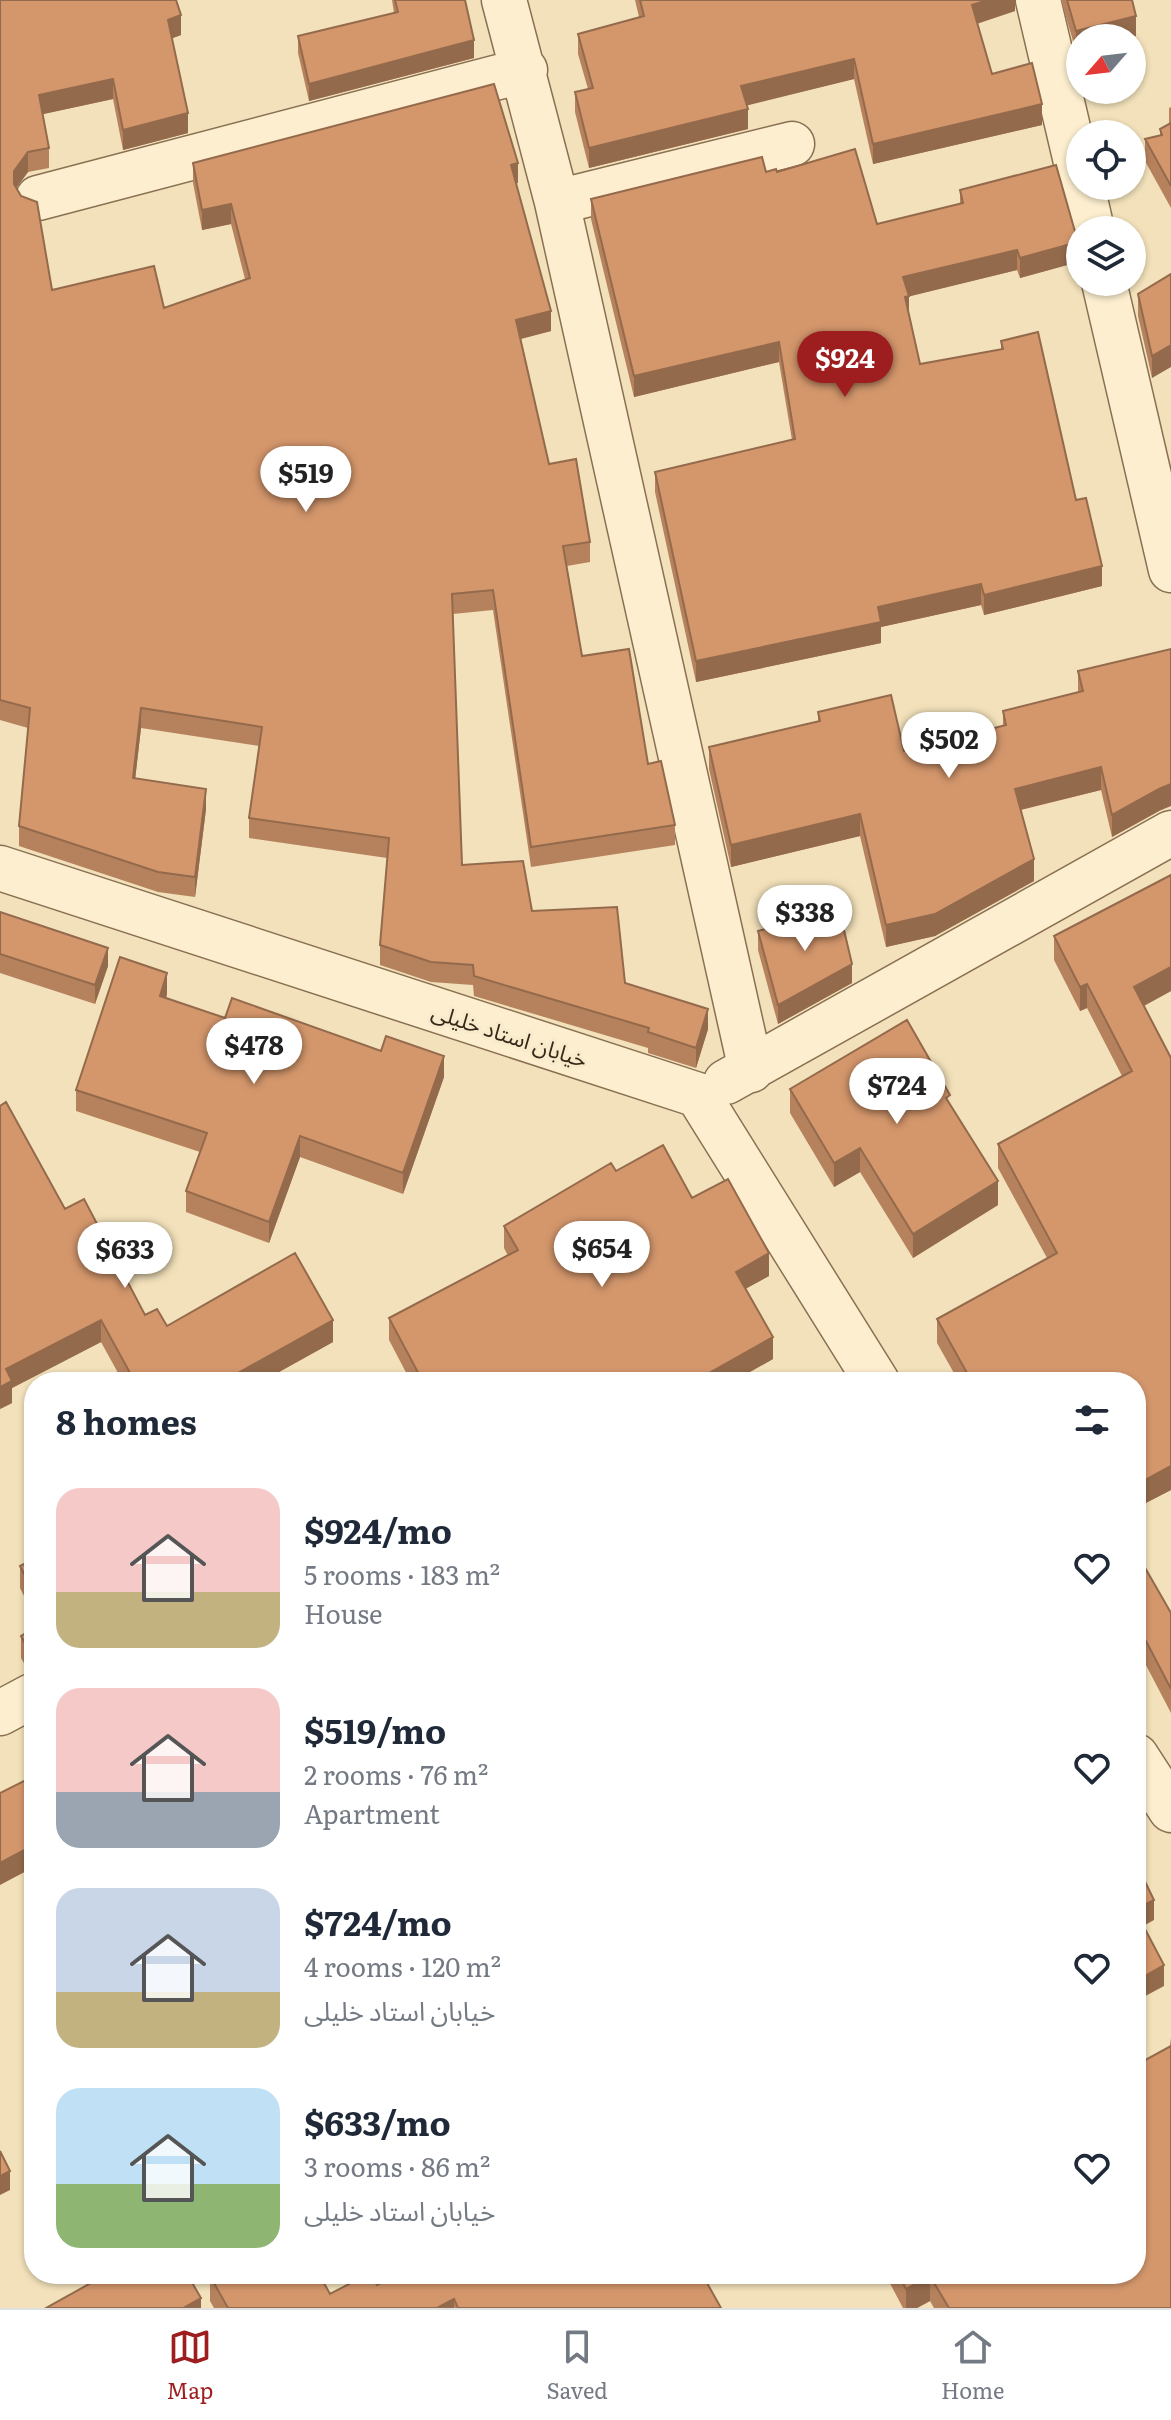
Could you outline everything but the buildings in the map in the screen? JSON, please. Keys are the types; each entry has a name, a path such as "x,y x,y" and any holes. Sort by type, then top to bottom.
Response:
{"street":[{"path":"504,0 525,70 557,202 751,1070"},
{"path":"1038,0 1066,120"},
{"path":"38,198 525,70"},
{"path":"557,202 792,144"},
{"path":"1107,296 1171,570"},
{"path":"871,1372 698,1095 751,1070 1171,833"},
{"name":"خیابان استاد خلیلی","path":"0,868 698,1095"},
{"path":"1146,1772 1171,1810"}]}
